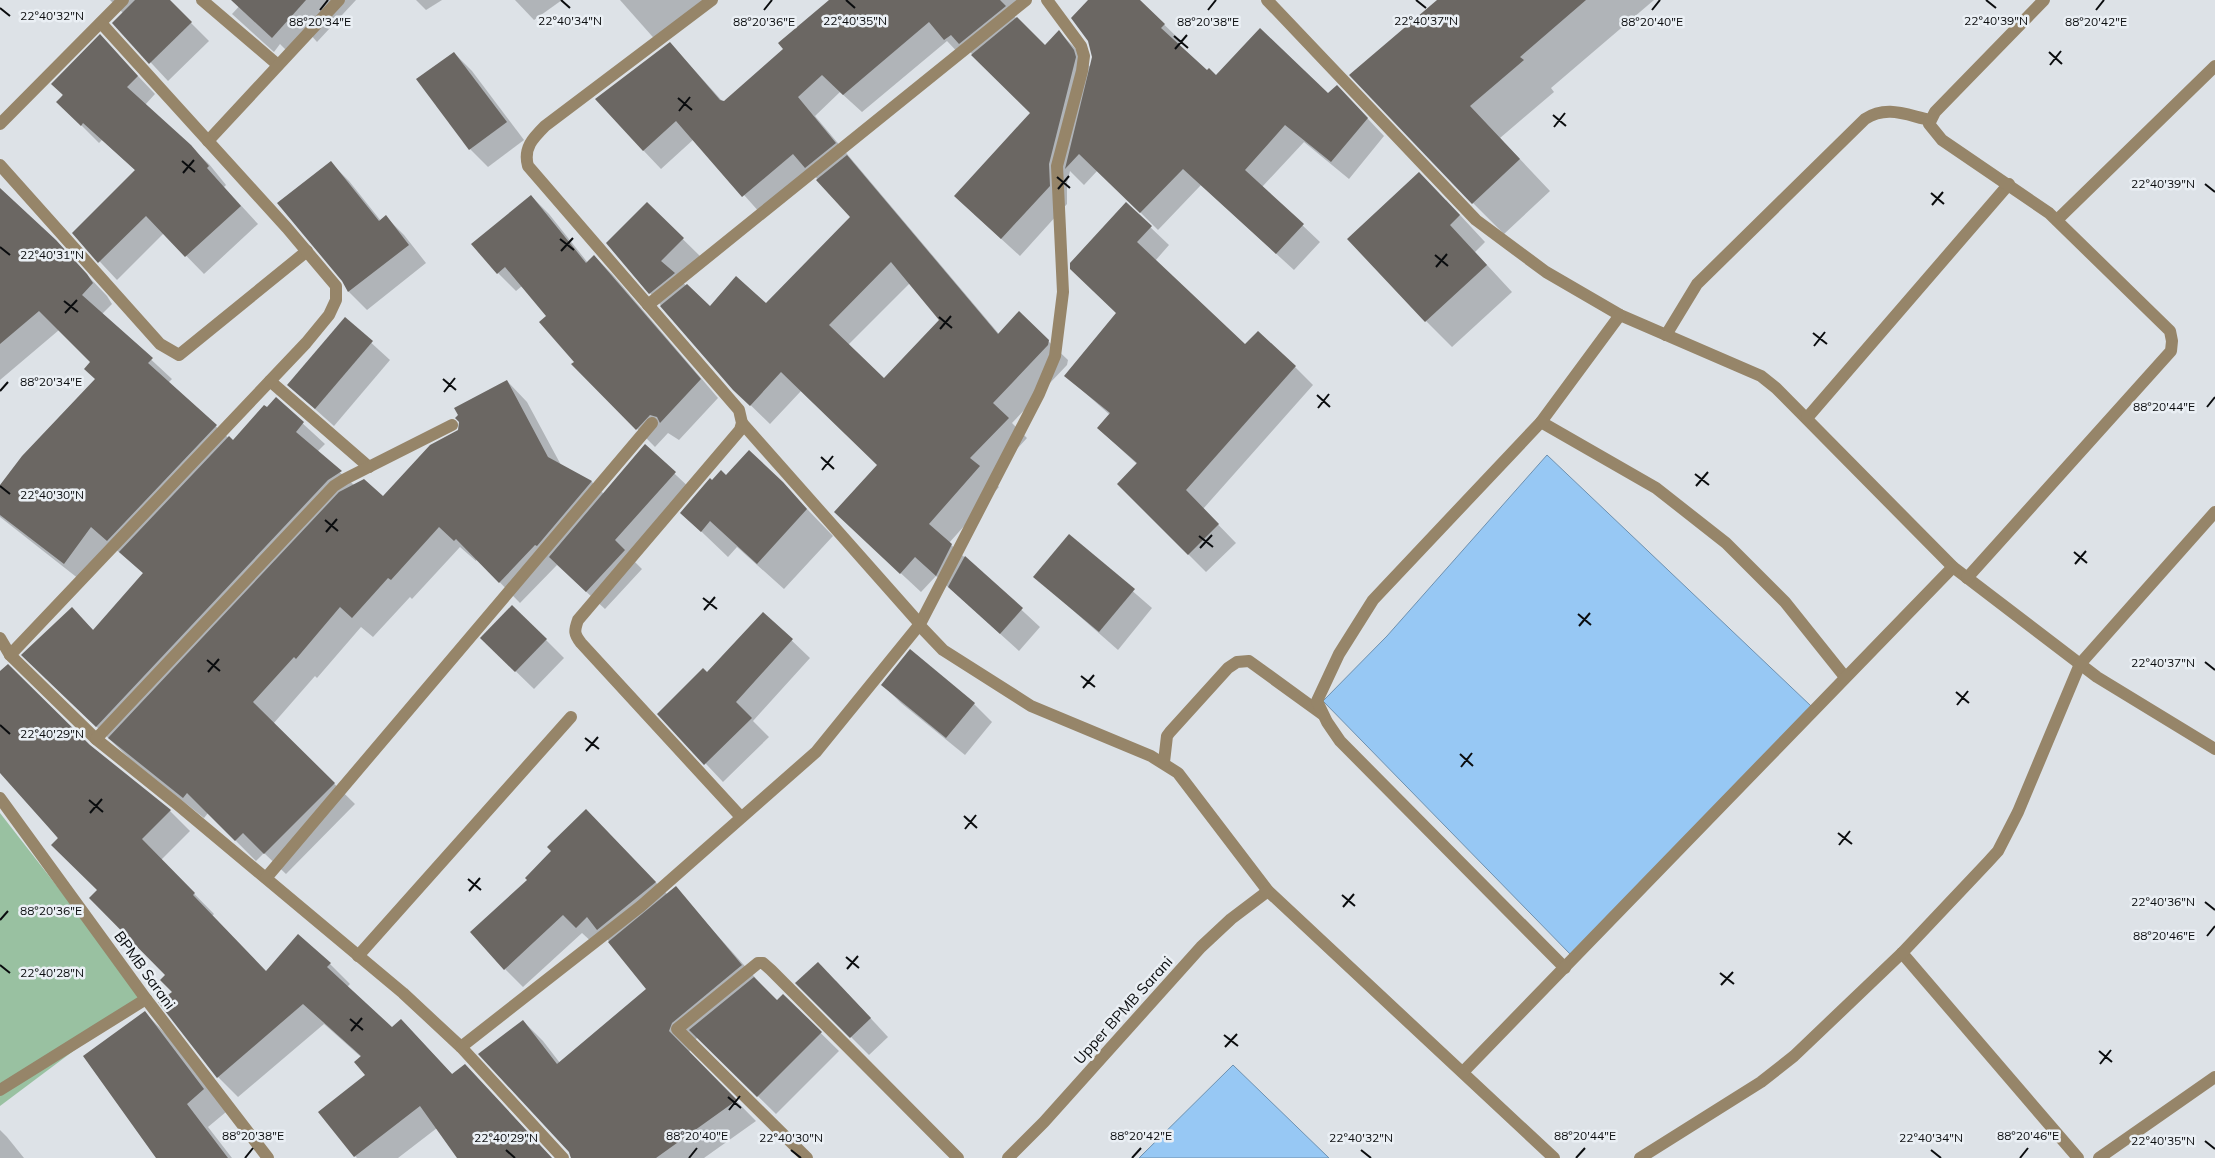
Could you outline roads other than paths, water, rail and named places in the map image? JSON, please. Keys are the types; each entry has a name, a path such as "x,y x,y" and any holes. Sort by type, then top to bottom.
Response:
{"street":[{"path":"0,124 123,0"},
{"path":"202,0 278,65"},
{"path":"208,141 339,0"},
{"path":"712,0 545,126 532,140 527,149 528,166 739,410 742,423 920,624 925,634 943,650 1031,706 1164,762 1178,773 1268,891 1554,1158"},
{"path":"648,305 1026,0"},
{"path":"461,1047 641,906 816,752 920,624 1039,394 1055,356 1063,292 1057,166 1084,56 1081,46 1047,0"},
{"path":"1267,0 1476,220 1546,272 1620,315 1761,376 1807,418 1953,567 2080,664 2215,749"},
{"path":"1967,578 2171,351 2172,340 2170,331 2057,220 2009,184 1942,140 1931,128 1930,120 1935,112 2044,0"},
{"path":"10,655 318,329 336,300 336,286 307,251 101,23"},
{"path":"2057,220 2215,66"},
{"path":"1666,335 1697,284 1865,119 1876,112 1888,111 1930,120"},
{"path":"0,165 160,344 179,355 307,251"},
{"path":"1807,418 2009,184"},
{"path":"1565,968 1340,741 1318,701 1339,654 1373,600 1541,422 1620,315"},
{"path":"270,381 369,467"},
{"path":"1541,422 1656,488 1726,544 1785,602 1845,677"},
{"path":"266,878 652,423"},
{"path":"741,817 581,643 575,636 574,630 578,620 740,430 742,423"},
{"path":"96,739 334,486 452,425"},
{"path":"1640,1158 1779,1069 1902,953 1998,851 2018,812 2080,664 2215,512"},
{"path":"1463,1072 1953,567"},
{"path":"0,638 10,655 96,739 266,878 461,1047 562,1158"},
{"path":"1164,762 1167,736 1228,668 1237,662 1248,661 1324,715"},
{"path":"358,956 571,718"},
{"name":"BPMB Sarani","path":"0,798 146,999 268,1158"},
{"name":"Upper BPMB Sarani","path":"1008,1158 1044,1122 1201,946 1231,919 1268,891"},
{"path":"1902,953 2078,1158"},
{"path":"807,1158 676,1029 758,963 763,963 771,970 958,1158"},
{"path":"0,1090 146,999"},
{"path":"2099,1158 2215,1077"}],"water":[{"path":"1547,455 1811,706 1572,956 1323,701 1387,636"},
{"path":"1233,1065 1329,1158 1139,1158"}]}
